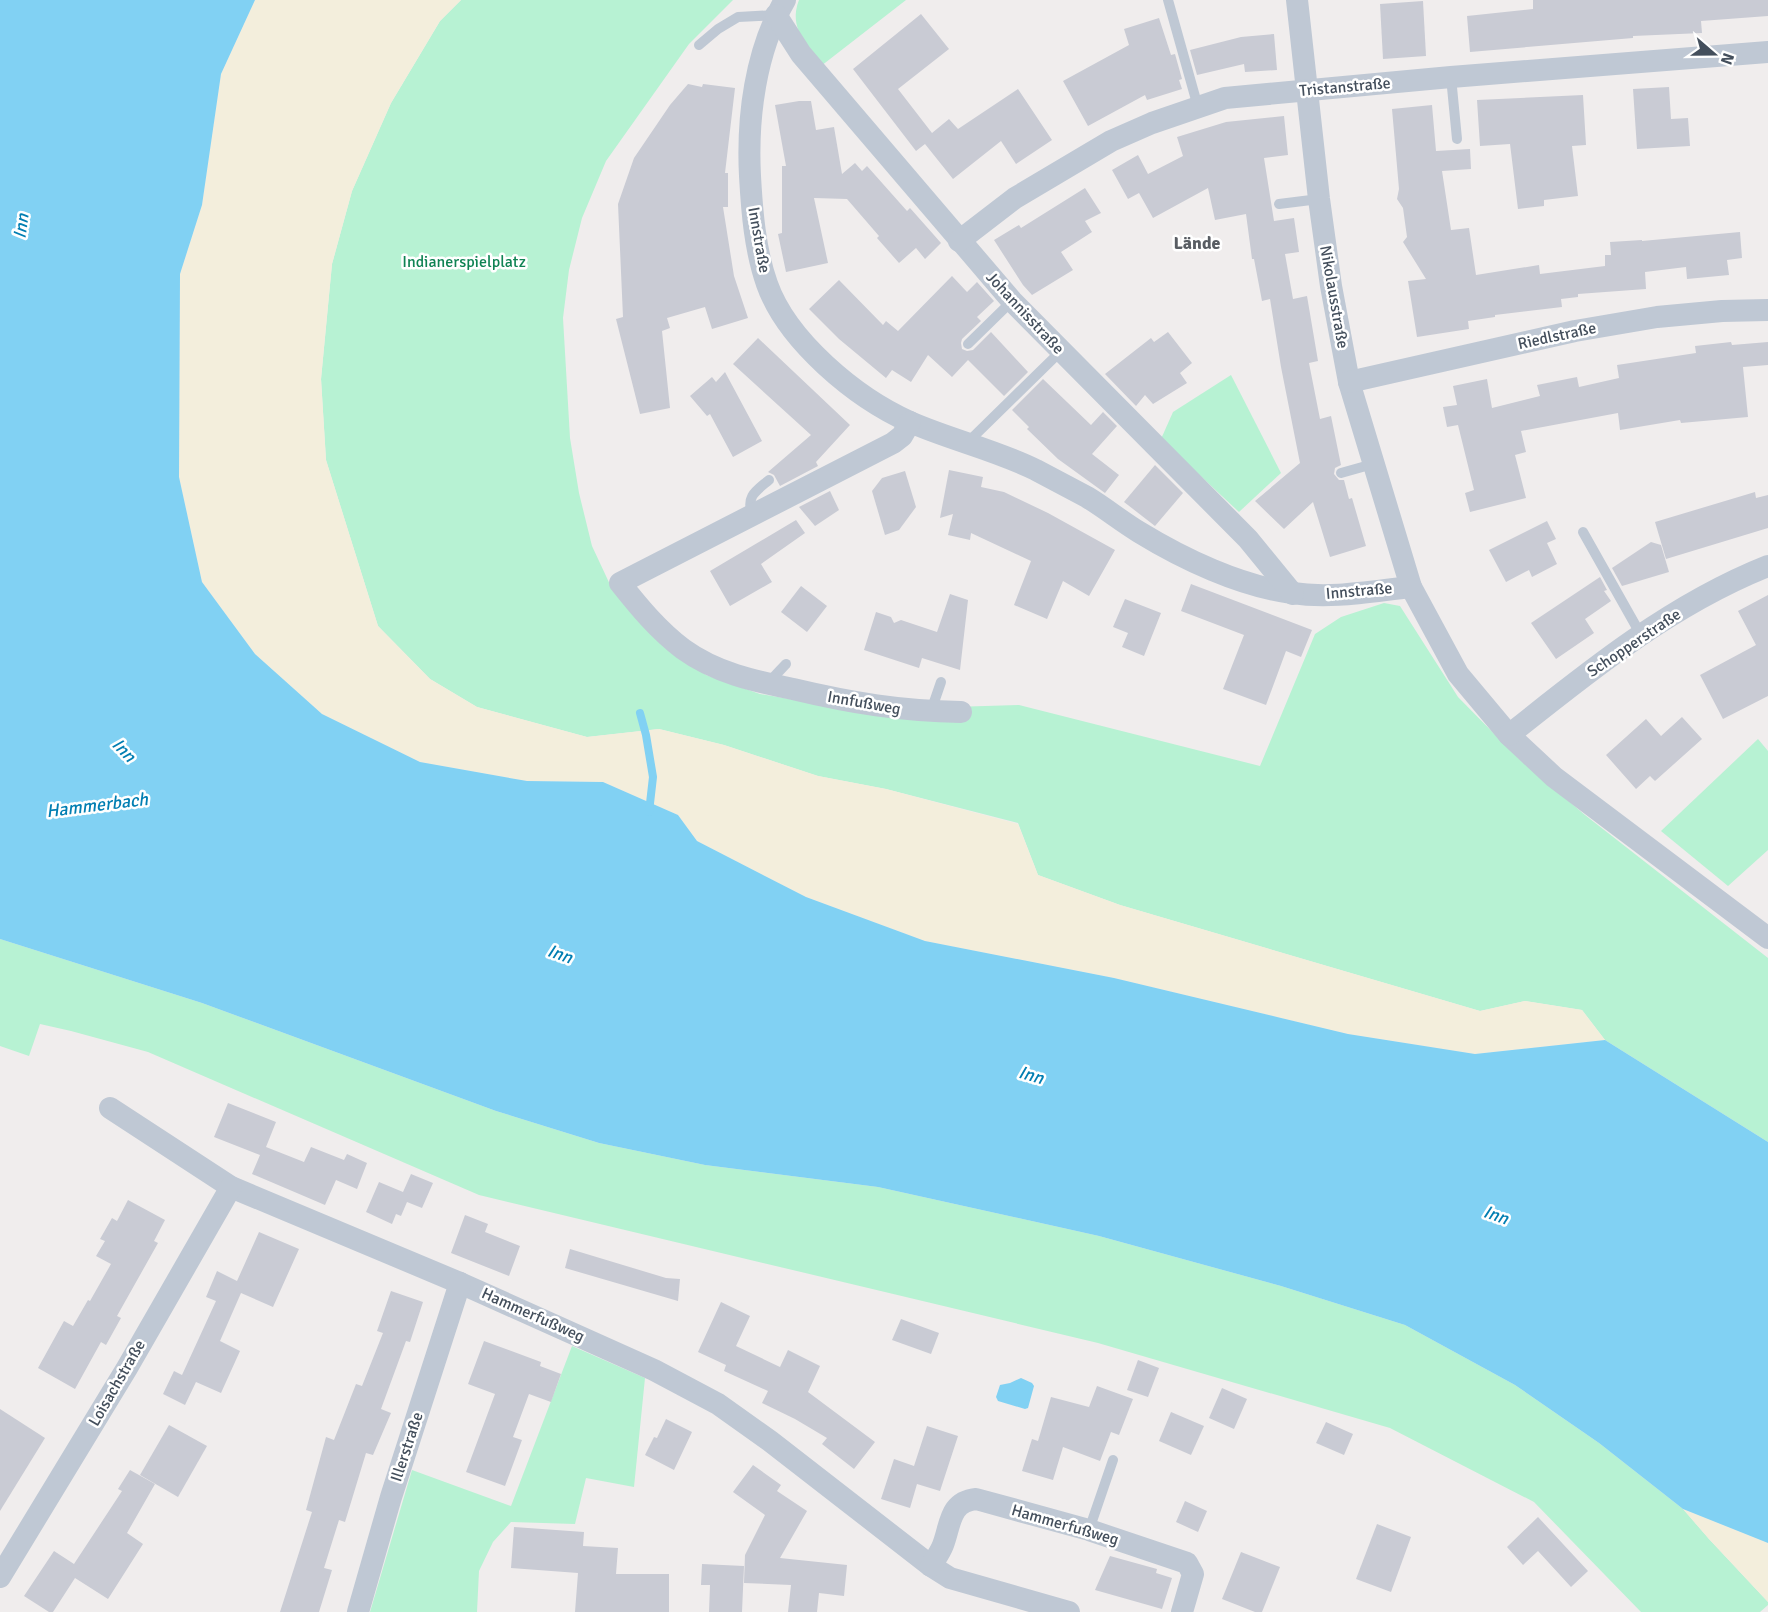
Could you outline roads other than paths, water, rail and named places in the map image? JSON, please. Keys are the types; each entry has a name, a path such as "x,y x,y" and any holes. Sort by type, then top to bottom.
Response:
{"street":[{"name":"Nikolausstraße","path":"1297,0 1319,199 1331,286 1349,382 1411,587"},
{"name":"Johannisstraße","path":"780,7 801,54 959,241 1012,301 1248,539 1293,594"},
{"name":"Innstraße","path":"780,7 757,80 751,114 749,150 751,197 767,285 783,316 813,352 845,381 910,422 1025,465 1088,498 1139,532 1189,559 1240,580 1293,594 1351,594 1411,587 1458,674 1509,735 1554,777 1768,938"},
{"name":"Tristanstraße","path":"959,241 1015,198 1111,141 1152,123 1225,98 1451,76 1768,52"},
{"name":"Riedlstraße","path":"1349,382 1587,329 1657,317 1722,311 1768,310"},
{"path":"752,514 893,443 902,436 910,422"},
{"name":"Innfußweg","path":"752,514 620,583 655,626 683,649 710,666 745,679 866,705 931,712 961,712"},
{"name":"Schopperstraße","path":"1509,735 1581,678 1659,623 1724,586 1768,566"},
{"name":"Hammerfußweg","path":"110,1108 231,1186 460,1283 654,1370 718,1404 950,1578 1069,1612"},
{"name":"Loisachstraße","path":"0,1577 127,1368 231,1186"},
{"name":"Illerstraße","path":"358,1612 391,1497 460,1283"},
{"name":"Hammerfußweg","path":"931,1566 942,1548 956,1507 966,1500 976,1499 1089,1530 1187,1563 1193,1574 1182,1612"}],"lane":[{"path":"1168,0 1198,107"},
{"path":"699,45 738,17 780,7"},
{"path":"1451,76 1456,139"},
{"path":"1279,204 1319,199"},
{"path":"968,344 1012,301"},
{"path":"967,443 1061,351"},
{"path":"1341,473 1373,465"},
{"path":"752,514 749,505 753,494 769,480"},
{"path":"1583,532 1641,635"},
{"path":"768,684 786,664"},
{"path":"931,712 941,682"},
{"path":"1089,1530 1113,1460"}],"water":[{"path":"0,0 255,0 221,74 202,205 180,274 179,477 202,582 255,654 322,714 420,762 527,781 603,782 678,815 697,841 806,897 925,941 1114,978 1348,1034 1475,1054 1605,1040 1768,1142 1768,1543 1683,1509 1599,1443 1515,1385 1405,1325 1281,1286 1099,1236 878,1187 705,1165 599,1143 496,1111 202,1003 0,939"},
{"path":"1021,1378 1034,1386 1028,1408 998,1401 996,1397 1000,1385"}],"waterway":[{"path":"640,713 653,777 649,812"}],"district":[{"name":"Lände","path":"1197,243"}],"water label":[{"name":"Inn","path":"21,226"},
{"name":"Inn","path":"124,750"},
{"name":"Hammerbach","path":"97,805"},
{"name":"Inn","path":"560,954"},
{"name":"Inn","path":"1031,1075"},
{"name":"Inn","path":"1496,1215"}],"park label":[{"name":"Indianerspielplatz","path":"464,262"}]}
